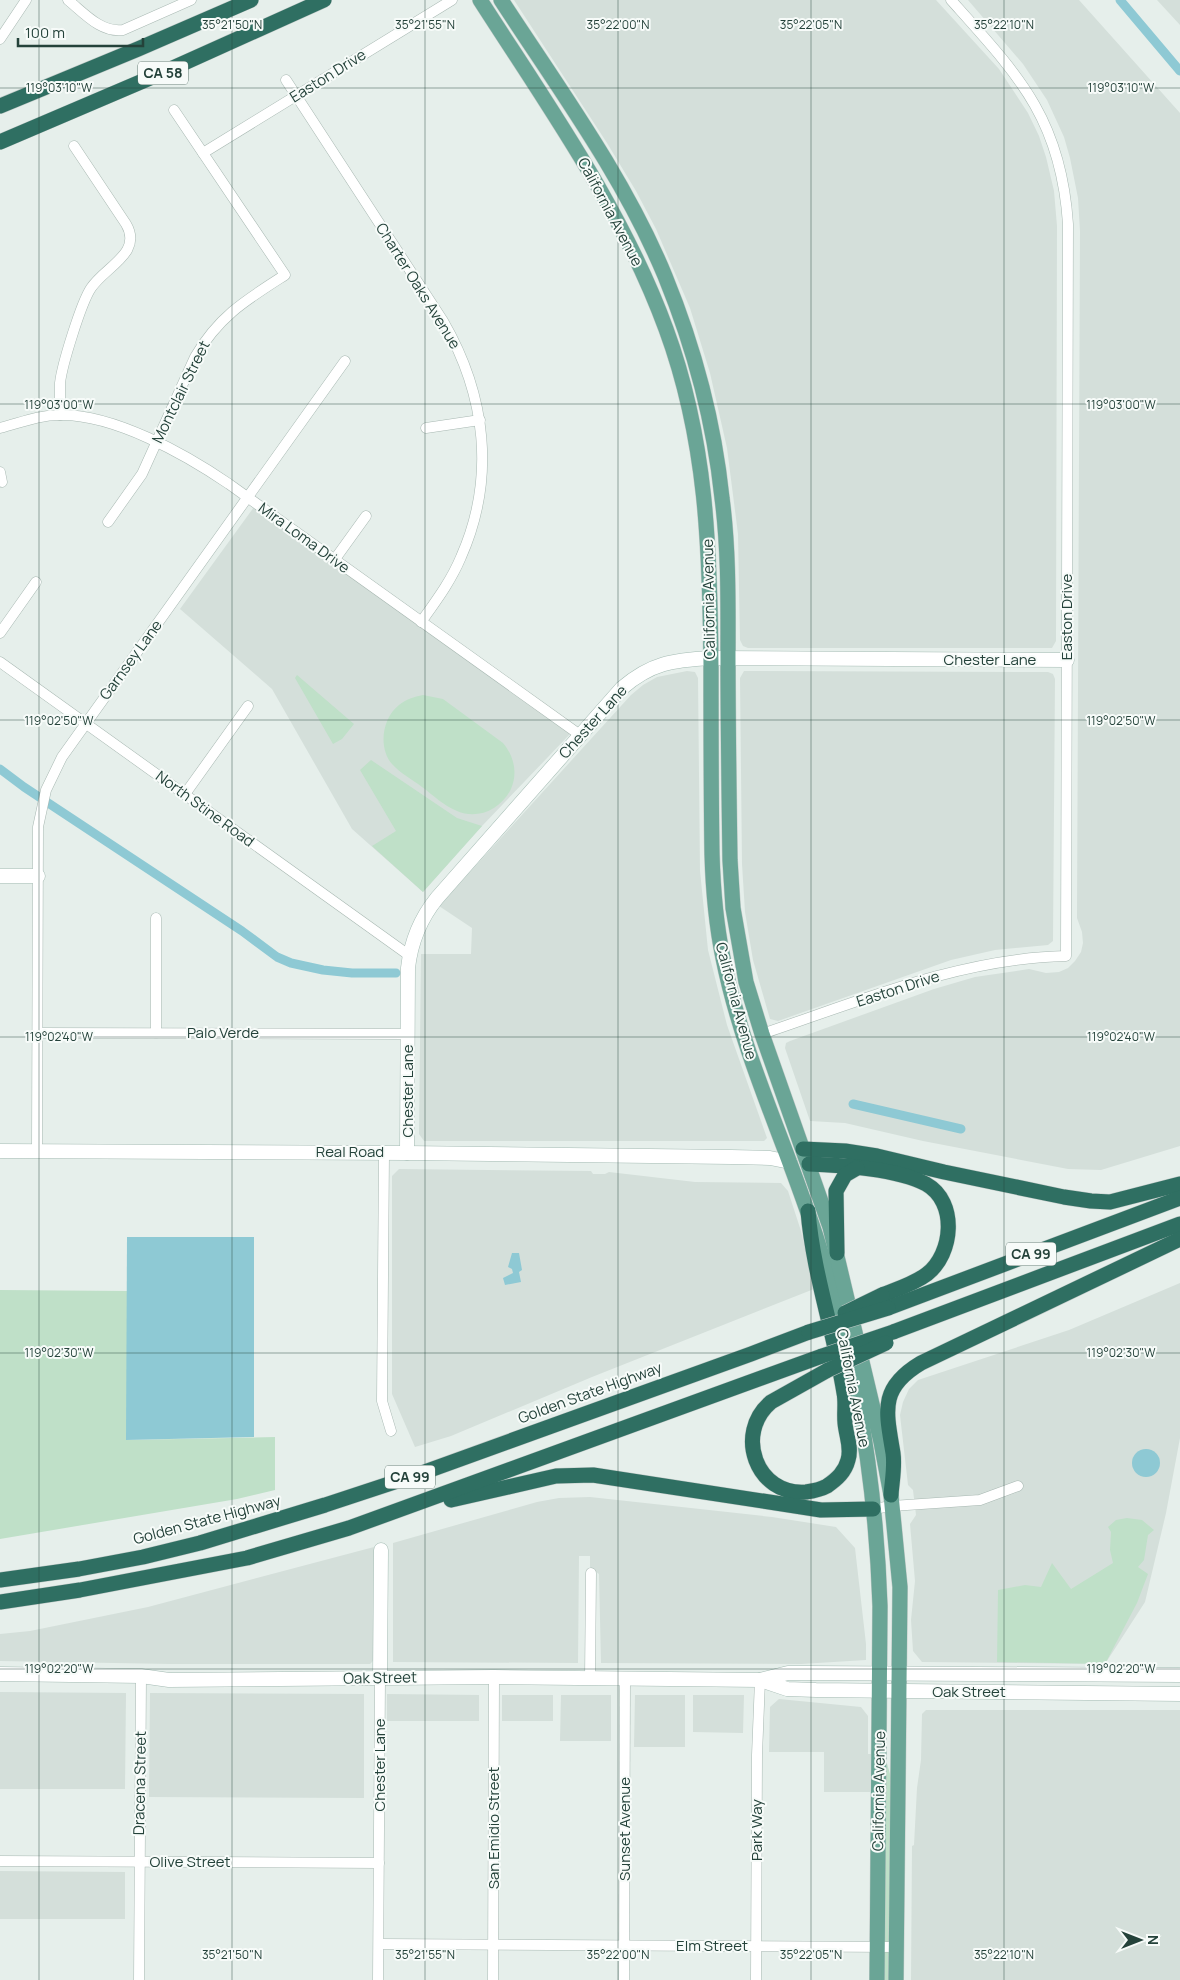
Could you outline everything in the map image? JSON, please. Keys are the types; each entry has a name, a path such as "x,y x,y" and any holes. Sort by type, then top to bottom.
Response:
{"highway":[{"name":"CA 58","path":"0,106 138,50 251,0"},
{"name":"CA 58","path":"0,142 164,72 324,0"},
{"path":"803,1149 845,1151 877,1156 944,1172 1091,1201 1110,1202 1176,1192"},
{"path":"809,1164 857,1168 898,1175 927,1185 942,1202 948,1222 947,1244 942,1255 935,1266 918,1280 885,1301"},
{"path":"837,1253 836,1191 845,1175 857,1168"},
{"name":"CA 99","path":"885,1301 1176,1192"},
{"path":"808,1210 810,1238 816,1272 845,1395 844,1419 849,1440 849,1454 848,1462 841,1474 822,1489 810,1492 790,1492 771,1482 758,1466 752,1448 753,1428 763,1408 825,1363"},
{"path":"891,1500 894,1468 887,1423 887,1409 894,1387 903,1376 921,1363 1176,1233"},
{"name":"CA 99","path":"0,1602 80,1590 246,1558 303,1542 384,1516 825,1363 894,1336 944,1313 1176,1233"},
{"name":"Golden State Highway","path":"0,1580 79,1569 143,1557 200,1543 326,1505 419,1474 751,1354 885,1301"},
{"path":"384,1516 535,1480 575,1475 611,1476 821,1510 873,1509"}],"main road":[{"name":"California Avenue","path":"480,0 588,167 622,228 648,282 667,331 690,413 706,505 710,574 711,823 715,904 723,958 743,1035 808,1210 840,1322 860,1420 873,1509 879,1576 880,1673 877,1980"},
{"name":"California Avenue","path":"501,0 604,159 638,220 664,274 681,317 698,371 712,428 725,522 731,892 742,962 762,1034 809,1164 837,1253 885,1460 891,1500 900,1587 896,1980"},
{"path":"690,413 697,423 712,428"},
{"path":"711,823 719,827 723,880 725,886 731,892"},
{"path":"715,904 723,911 733,953 742,962"},
{"path":"723,958 735,976 751,1027 756,1033 762,1034"},
{"path":"790,1162 803,1149"},
{"path":"790,1162 809,1164"},
{"path":"845,1395 860,1458 869,1478"}],"street":[{"path":"0,39 26,0"},
{"path":"68,0 104,28 110,30 123,30 191,0"},
{"name":"Easton Drive","path":"203,153 452,0"},
{"name":"Easton Drive","path":"762,1034 965,968 1022,958 1066,956 1068,224 1064,183 1052,139 1032,98 1008,64 950,0"},
{"name":"Charter Oaks Avenue","path":"286,80 454,340 469,376 480,420 483,452 482,478 475,517 454,573 422,622"},
{"name":"Montclair Street","path":"108,522 142,474 195,357 216,326 239,305 285,275 174,110"},
{"path":"60,414 62,371 87,296 99,278 126,253 131,242 131,236 126,224 74,146"},
{"name":"Garnsey Lane","path":"37,1151 38,827 46,790 62,757 346,361"},
{"name":"Mira Loma Drive","path":"0,428 29,419 60,414 89,418 120,427 156,442 206,468 580,735"},
{"path":"426,428 480,420"},
{"path":"335,559 366,516"},
{"path":"0,633 36,582"},
{"name":"Chester Lane","path":"407,1153 410,956 419,925 437,898 580,735 622,688 644,671 672,661 710,658 1067,660"},
{"name":"North Stine Road","path":"0,662 410,956"},
{"path":"185,794 248,706"},
{"path":"0,876 38,876"},
{"path":"156,918 156,1033"},
{"name":"Palo Verde","path":"37,1032 408,1034"},
{"name":"Real Road","path":"0,1151 731,1157 770,1158 790,1162"},
{"name":"Chester Lane","path":"384,1153 382,1401 390,1431"},
{"path":"873,1509 891,1500 980,1500 1018,1486"},
{"name":"Chester Lane","path":"378,1980 381,1550"},
{"path":"590,1678 591,1573"},
{"name":"Oak Street","path":"0,1674 141,1676 169,1680 494,1677 760,1680 788,1673 1180,1675"},
{"name":"Dracena Street","path":"139,1980 141,1676"},
{"name":"San Emidio Street","path":"493,1980 494,1677"},
{"name":"Sunset Avenue","path":"624,1980 625,1679"},
{"name":"Oak Street","path":"760,1680 787,1689 1180,1694"},
{"name":"Park Way","path":"756,1980 757,1755 760,1680"},
{"name":"Olive Street","path":"0,1861 379,1863"},
{"name":"Elm Street","path":"378,1944 896,1947"}],"shaded area":[{"path":"514,0 936,0 999,69 1028,113 1039,136 1054,191 1057,226 1056,641 1052,648 748,648 743,646 740,640 738,534 727,448 710,373 690,308 656,229 636,191"},
{"path":"968,0 1079,0 1180,113 1180,1146 1101,1170 1068,1169 923,1141 845,1123 810,1121 785,1048 786,1043 790,1041 934,989 975,977 1029,969 1046,973 1059,972 1068,968 1075,961 1081,952 1083,943 1082,932 1077,918 1080,231 1078,198 1064,137 1047,100 1023,64"},
{"path":"1157,0 1180,0 1180,25"},
{"path":"254,507 570,734 482,826 423,892 352,829 272,689 180,609"},
{"path":"687,671 695,672 698,678 700,871 708,950 727,1025 767,1138 764,1141 424,1141 419,1134 421,954 471,954 472,928 439,906 631,695 657,677"},
{"path":"744,671 1048,672 1053,674 1055,679 1053,941 1048,945 995,950 951,960 778,1021 770,1019 753,960 745,912 742,864 740,678"},
{"path":"399,1169 591,1171 593,1174 609,1172 695,1182 781,1183 788,1191 801,1231 814,1289 592,1377 451,1436 415,1447 392,1394 392,1176"},
{"path":"1180,1283 1180,1438 1166,1513 1145,1602 1105,1664 922,1662 913,1651 911,1620 915,1581 910,1524 916,1515 913,1490 908,1485 900,1415 909,1389 918,1380 1069,1330"},
{"path":"590,1497 772,1517 836,1527 855,1548 866,1644 866,1660 801,1664 601,1663 599,1574 590,1567 590,1556 579,1556 578,1663 393,1662 393,1543 537,1502 559,1498"},
{"path":"374,1547 373,1661 370,1664 171,1664 0,1661 0,1634 30,1631 148,1607"},
{"path":"0,1692 126,1693 125,1789 0,1789"},
{"path":"150,1693 364,1694 364,1798 149,1797"},
{"path":"387,1694 479,1695 479,1721 387,1721"},
{"path":"502,1695 553,1695 553,1721 502,1721"},
{"path":"561,1695 611,1695 611,1741 560,1741"},
{"path":"635,1695 685,1695 685,1747 634,1747"},
{"path":"693,1695 744,1695 743,1733 693,1732"},
{"path":"779,1699 861,1707 868,1716 868,1754 871,1754 870,1792 824,1792 824,1752 769,1752 770,1707"},
{"path":"926,1710 1180,1710 1180,1980 911,1980 912,1846 914,1845 917,1788 921,1760 922,1714"},
{"path":"0,1871 125,1872 125,1919 0,1919"}],"green space":[{"path":"297,675 354,724 342,739 333,744 295,678"},
{"path":"423,695 443,699 503,743 507,748 514,765 513,783 507,796 495,807 488,811 473,814 452,809 392,764 385,750 384,742 384,733 389,717 402,703"},
{"path":"371,760 457,818 482,826 423,892 372,846 396,831 360,770"},
{"path":"0,1290 127,1291 127,1440 275,1437 275,1490 237,1499 0,1539"},
{"path":"1127,1518 1142,1520 1154,1530 1148,1535 1144,1560 1138,1567 1148,1574 1137,1603 1105,1664 997,1662 998,1590 1025,1585 1041,1587 1052,1563 1071,1589 1113,1563 1110,1550 1111,1532 1108,1527 1116,1520"},
{"path":"886,1760 892,1781 889,1980 883,1980"}],"water":[{"path":"127,1237 254,1237 254,1437 126,1440"},
{"path":"512,1253 519,1253 522,1270 519,1272 521,1282 505,1285 503,1278 513,1273 512,1269 508,1267"},
{"path":"1146,1449 1156,1453 1160,1463 1156,1473 1146,1477 1136,1473 1132,1463 1136,1453"}],"waterway":[{"path":"1120,0 1180,71"},
{"path":"0,769 24,787 242,931 277,957 291,963 323,970 352,973 396,973"},
{"path":"853,1104 961,1129"}]}
